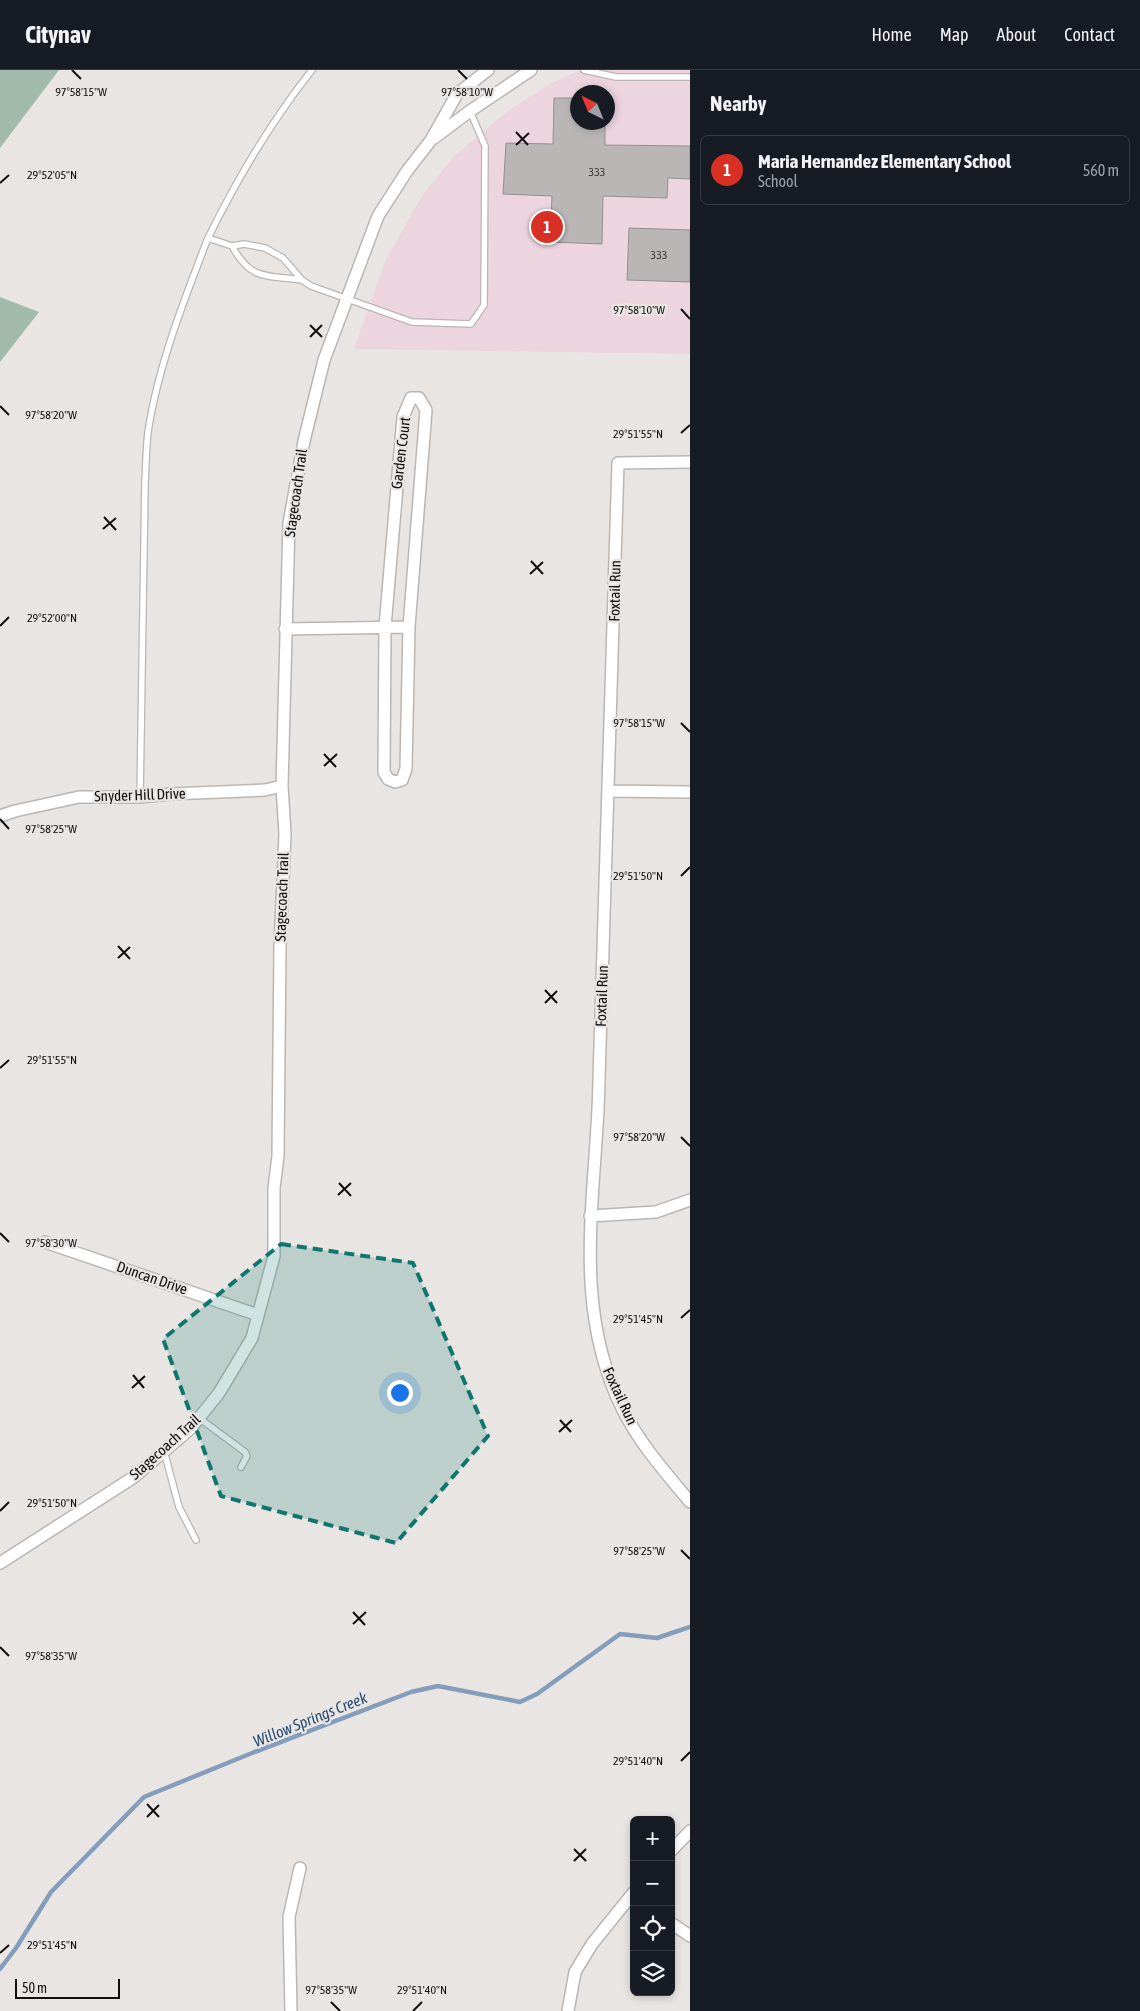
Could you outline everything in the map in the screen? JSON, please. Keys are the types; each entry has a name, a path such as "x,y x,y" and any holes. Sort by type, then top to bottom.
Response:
{"street":[{"name":"Stagecoach Trail","path":"0,1563 134,1477 191,1428 219,1393 252,1338 274,1256 274,1188 278,1156 280,945 285,834 282,786 285,629 289,523 304,441 324,360 378,216 430,140 457,94 488,70"},
{"name":"Stagecoach Trail","path":"430,140 470,110 531,70"},
{"name":"Garden Court","path":"411,398 419,398 426,410 409,627 406,769 402,780 395,782 388,778 384,772 385,627 403,418 411,398"},
{"name":"Foxtail Run","path":"690,462 618,463 609,791 597,1125 590,1216 589,1280 599,1350 623,1410 654,1458 690,1502"},
{"path":"285,629 409,627"},
{"name":"Snyder Hill Drive","path":"0,816 79,797 140,797 264,790 282,786"},
{"path":"609,791 690,792"},
{"path":"590,1216 656,1212 690,1200"},
{"name":"Duncan Drive","path":"45,1242 258,1315"},
{"path":"675,1847 690,1831"},
{"path":"291,2011 289,1916 300,1868"},
{"path":"568,2011 575,1972 592,1944 630,1899"},
{"path":"675,1926 690,1936"}],"lane":[{"path":"140,797 145,482 148,432 160,380 196,266 208,238 280,110 312,70"},
{"path":"584,70 616,77 690,77"},
{"path":"208,238 232,246 255,245 276,253 291,265 302,280 311,286 412,322 472,324 484,305 485,146 470,110"},
{"path":"232,246 240,260 249,270 258,274 302,280"},
{"path":"199,1418 245,1452 247,1456 241,1467"},
{"path":"164,1451 178,1507 196,1540"}],"highlighted area":[{"path":"281,1244 413,1263 488,1436 396,1543 221,1496 163,1339"}],"shaded area":[{"path":"580,70 690,70 690,354 354,349 386,259 422,196 453,157 508,111 548,85"}],"green space":[{"path":"0,70 59,70 0,148"},
{"path":"0,297 39,312 0,362"}],"building":[{"path":"554,98 570,98 570,130 605,130 605,145 690,146 690,179 668,178 667,198 603,196 602,244 550,242 552,196 503,194 506,143 553,144"},
{"path":"629,228 690,230 690,282 627,280"}],"waterway":[{"name":"Willow Springs Creek","path":"0,1969 16,1948 51,1892 144,1797 411,1692 438,1686 520,1702 537,1694 620,1634 657,1638 690,1627"}],"place":[{"name":"Maria Hernandez Elementary School","path":"547,227"}]}
